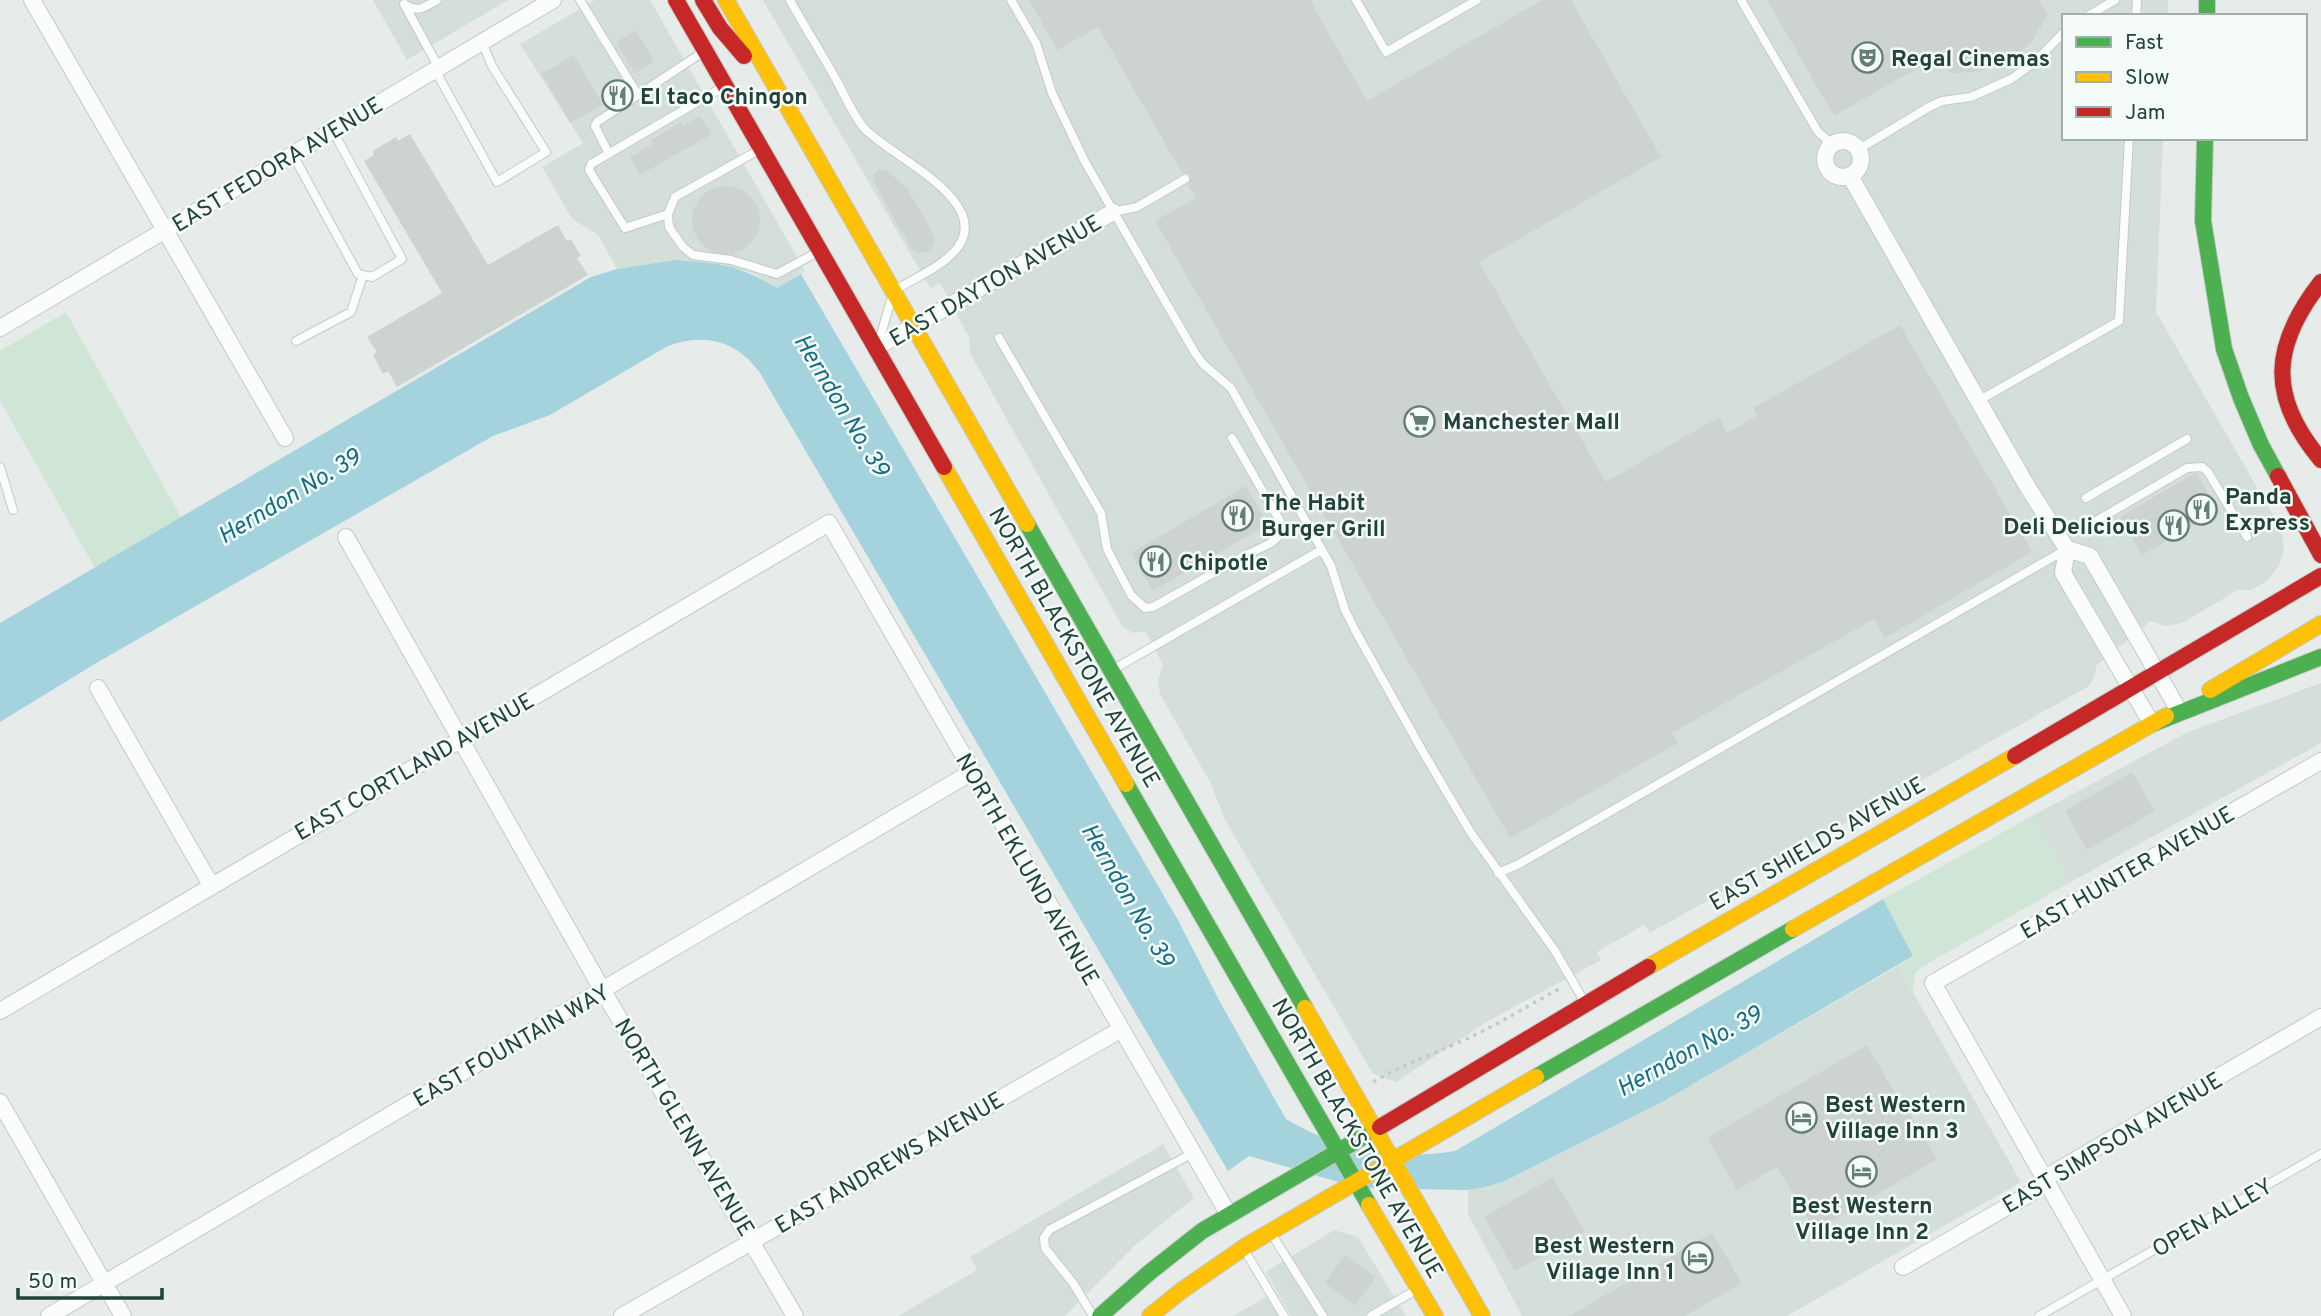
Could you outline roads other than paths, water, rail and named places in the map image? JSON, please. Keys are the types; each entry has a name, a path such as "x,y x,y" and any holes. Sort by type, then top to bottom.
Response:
{"main road":[{"name":"NORTH BLACKSTONE AVENUE","path":"676,0 1355,1182 1435,1316"},
{"path":"703,0 720,28 788,109"},
{"name":"NORTH BLACKSTONE AVENUE","path":"726,0 1482,1316"},
{"path":"2205,140 2203,221 2224,349 2261,445 2321,555"},
{"path":"2321,282 2295,316 2282,358 2283,387 2288,410 2298,431 2321,460"},
{"name":"EAST SHIELDS AVENUE","path":"1100,1316 1202,1231 1586,1003 2157,674 2321,576"},
{"path":"1150,1316 1244,1248 1392,1159 2178,709 2321,624"},
{"path":"2151,724 2321,657"}],"street":[{"path":"32,0 285,438"},
{"name":"EAST FEDORA AVENUE","path":"0,328 553,0"},
{"path":"1837,141 1849,141 1859,149 1861,164 1850,176 1834,175 1826,166 1825,154 1837,141"},
{"path":"1850,176 2027,486 2067,549 2090,556 2178,709"},
{"name":"EAST DAYTON AVENUE","path":"877,347 1114,212"},
{"name":"EAST CORTLAND AVENUE","path":"0,1010 829,523"},
{"name":"NORTH EKLUND AVENUE","path":"829,523 1229,1215"},
{"name":"NORTH GLENN AVENUE","path":"346,537 603,991 795,1316"},
{"path":"2067,549 2063,573 2151,724"},
{"path":"98,688 211,885"},
{"name":"EAST HUNTER AVENUE","path":"2043,1179 1933,983 2321,761"},
{"name":"EAST FOUNTAIN WAY","path":"49,1316 972,772"},
{"name":"EAST SIMPSON AVENUE","path":"1903,1267 2031,1193 2043,1179 2321,1017"},
{"name":"EAST ANDREWS AVENUE","path":"622,1316 1120,1030"},
{"path":"0,1101 124,1316"},
{"path":"2043,1179 2123,1316"}],"lane":[{"path":"403,2 413,10 419,10 437,0"},
{"path":"580,0 638,95"},
{"path":"790,0 864,129 939,185 953,200 964,218 966,228 958,247 947,257 893,291 877,347"},
{"path":"1011,0 1036,43 1052,93 1085,162 1195,353 1203,364 1231,387 1331,566 1338,592 1356,632 1447,793 1498,873 1555,951 1586,1003"},
{"path":"1356,0 1386,52 1477,0"},
{"path":"1741,0 1818,132 1832,144"},
{"path":"2091,14 2115,0"},
{"path":"403,2 497,182 545,152 492,66 482,42"},
{"path":"1859,149 1942,101 1971,97 2011,79 2035,62 2062,34"},
{"path":"609,154 595,126 597,122 706,51"},
{"path":"668,214 625,228 589,170 591,164 725,85"},
{"path":"293,155 358,274 372,277 402,259 333,131"},
{"path":"1978,401 2119,321 2129,140"},
{"path":"762,148 675,197 668,214 669,227 683,247 693,255 731,260 777,274 821,250"},
{"path":"1114,212 1137,207 1185,179"},
{"path":"296,341 351,312 363,275"},
{"path":"999,338 1101,513 1107,549 1130,595 1144,608 1153,607 1278,537 1282,528 1280,521 1232,438"},
{"path":"2086,498 2187,439"},
{"path":"0,467 13,510"},
{"path":"2096,521 2187,468 2202,467 2208,472 2247,537"},
{"path":"1498,873 1519,864 1623,805 2067,549"},
{"path":"1111,671 1321,550"},
{"path":"1093,1316 1073,1283 1045,1248 1044,1238 1049,1230 1192,1153"},
{"name":"OPEN ALLEY","path":"2039,1316 2321,1154"},
{"path":"1270,1232 1323,1316"},
{"path":"1244,1248 1283,1316"},
{"path":"1371,1316 1419,1289"}],"water":[{"name":"Herndon No. 39","path":"675,260 704,262 739,270 777,288 801,274 1178,920 1220,1002 1286,1119 1327,1139 1368,1151 1409,1155 1455,1151 1883,899 1913,956 1664,1101 1505,1181 1468,1190 1359,1188 1249,1156 1228,1171 760,373 741,353 730,346 705,340 679,342 666,347 550,415 493,436 98,662 0,722 0,623 591,277 617,269"}],"place":[{"name":"Regal Cinemas","path":"1868,58"},
{"name":"El taco Chingon","path":"617,96"},
{"name":"Manchester Mall","path":"1420,421"},
{"name":"Panda Express","path":"2202,509"},
{"name":"The Habit Burger Grill","path":"1238,515"},
{"name":"Deli Delicious","path":"2173,526"},
{"name":"Chipotle","path":"1156,562"},
{"name":"Best Western Village Inn 3","path":"1802,1117"},
{"name":"Best Western Village Inn 2","path":"1862,1171"},
{"name":"Best Western Village Inn 1","path":"1698,1258"}]}
